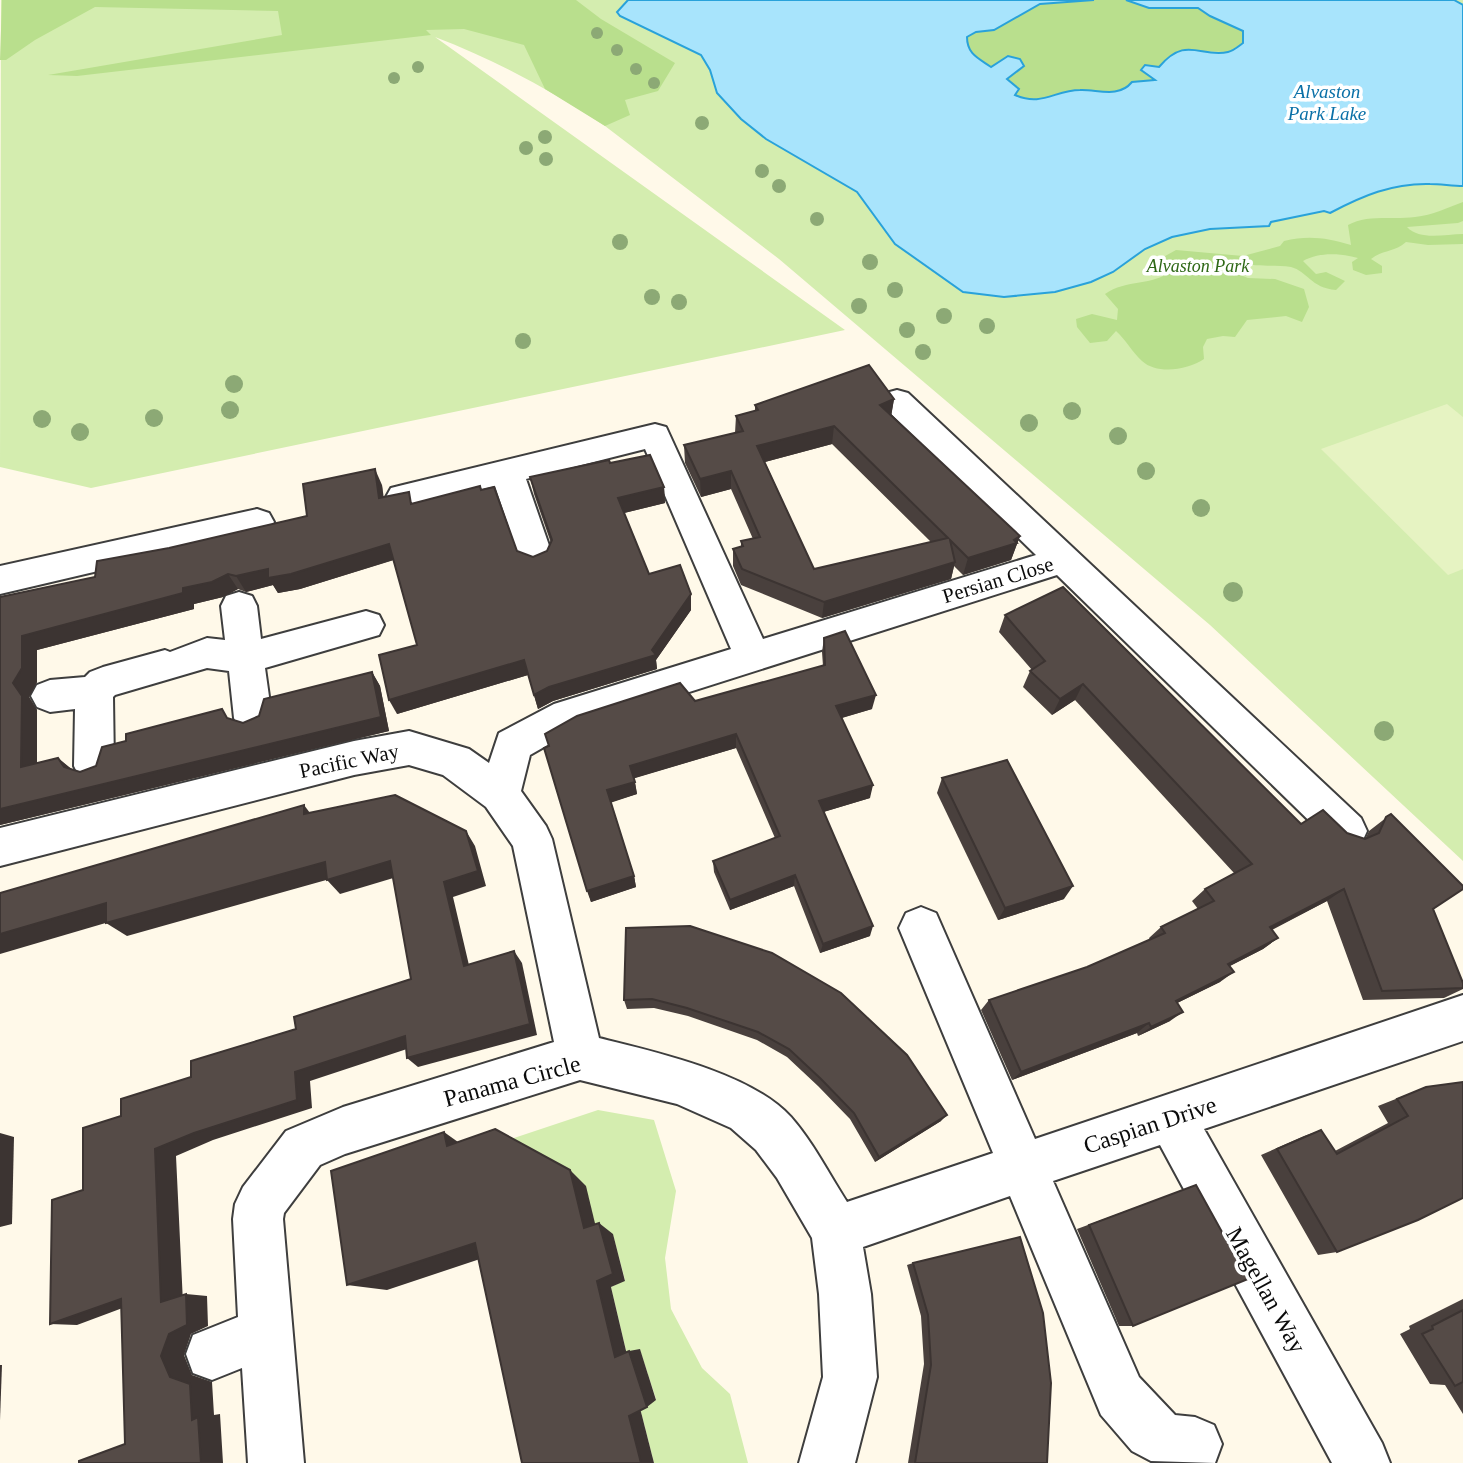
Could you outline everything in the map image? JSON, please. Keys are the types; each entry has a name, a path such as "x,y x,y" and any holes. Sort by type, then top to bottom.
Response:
{"street":[{"name":"Persian Close","path":"500,794 513,745 567,715 1064,560 897,401"},
{"path":"403,497 655,435 753,657"},
{"path":"507,472 536,557"},
{"path":"0,580 257,522"},
{"path":"1064,560 1347,831"},
{"path":"239,607 253,718"},
{"path":"94,766 94,692 103,682 206,653 246,658 366,625"},
{"path":"50,696 94,692"},
{"name":"Pacific Way","path":"0,847 96,816 258,773 409,748 455,761 500,794 532,839 580,1057"},
{"path":"921,928 1120,1396 1150,1432 1176,1446 1195,1444"},
{"name":"Caspian Drive","path":"836,1231 1463,1018"},
{"name":"Panama Circle","path":"276,1463 258,1219 260,1204 303,1148 343,1131 580,1057 679,1081 748,1111 773,1133 794,1161 836,1231 845,1294 850,1377 827,1463"},
{"name":"Magellan Way","path":"1171,1117 1362,1463"},
{"path":"212,1354 265,1332"}],"green space":[{"name":"Alvaston Park","path":"1,0 1463,0 1463,861 1210,625 779,259 585,113 501,66 435,37 845,330 91,488 0,467"},
{"path":"2,0 576,0 601,19 675,63 658,91 625,100 630,115 605,126 545,89 524,45 464,29 426,30 431,35 77,76 48,75 282,35 278,11 95,7 35,40 6,60 0,60"},
{"path":"1126,0 1149,8 1198,8 1243,31 1243,43 1228,52 1206,51 1166,59 1159,67 1156,80 1132,82 1114,92 1079,90 1033,99 1015,95 1007,79 1008,56 991,67 974,55 967,43 967,37 976,32 994,30 1040,4"},
{"path":"1463,202 1463,221 1407,227 1426,235 1463,234 1463,244 1428,245 1406,242 1371,259 1382,266 1382,273 1366,275 1353,270 1352,262 1358,258 1351,256 1323,255 1303,261 1316,274 1326,272 1345,281 1336,290 1315,283 1291,267 1239,262 1223,268 1248,278 1275,279 1304,289 1309,307 1302,322 1286,316 1247,320 1235,337 1207,339 1203,347 1204,359 1190,366 1156,368 1142,361 1116,331 1107,341 1090,343 1077,327 1076,319 1092,314 1117,320 1118,309 1105,294 1122,286 1163,276 1170,271 1158,260 1176,250 1243,256 1280,246 1284,241 1310,238 1351,245 1348,225 1355,222 1372,218 1422,216"},
{"path":"1447,404 1463,417 1463,569 1448,575 1321,449"},
{"path":"598,1110 654,1120 676,1191 665,1258 671,1309 702,1368 730,1394 748,1463 654,1463 640,1408 656,1399 640,1350 627,1355 611,1287 625,1280 613,1235 472,1152"}],"water":[{"name":"Alvaston Park Lake","path":"628,0 1094,0 1040,4 994,30 976,32 967,37 971,52 991,67 1008,56 1020,59 1024,66 1007,79 1019,89 1015,95 1041,99 1071,91 1114,92 1132,82 1155,80 1141,70 1145,65 1159,67 1177,52 1228,52 1243,43 1243,31 1198,8 1149,8 1126,0 1454,0 1463,5 1463,186 1416,184 1390,188 1330,213 1324,211 1271,222 1269,226 1210,229 1172,237 1145,249 1113,272 1091,282 1055,292 1004,297 963,292 895,244 857,192 766,139 741,119 717,93 710,70 701,55 620,16 617,12"}],"building":[{"path":"869,365 894,399 880,405 1020,536 1014,540 1017,543 968,558 950,540 955,562 824,602 742,569 733,549 743,546 741,541 760,537 731,471 700,479 684,445 743,431 736,416 758,410 755,405","holes":["834,426 948,538 814,569 757,446"]},
{"path":"650,455 664,487 618,498 649,574 680,565 691,594 652,650 656,655 549,687 534,695 524,660 389,700 379,655 417,645 389,544 291,574 268,578 268,569 236,576 228,574 212,582 183,588 183,593 22,636 22,668 13,683 22,696 21,767 58,758 64,767 80,772 96,766 102,747 126,741 126,734 222,709 227,718 243,723 259,716 264,699 372,672 381,717 0,809 0,597 95,577 97,561 169,548 307,516 303,484 375,469 379,498 409,492 411,504 480,486 481,490 494,487 517,551 533,557 547,551 552,540 530,477 609,460 610,463"},
{"path":"1063,587 1301,824 1323,810 1347,833 1365,839 1379,833 1386,817 1391,814 1463,886 1463,889 1433,909 1463,988 1382,991 1344,889 1270,927 1278,938 1228,964 1234,972 1176,1001 1183,1012 1151,1027 1149,1023 1021,1072 989,1000 1087,967 1165,933 1161,927 1214,901 1205,889 1252,864 1083,684 1060,699 1030,671 1045,661 1005,615"},
{"path":"845,631 876,695 836,706 873,785 819,801 873,926 823,944 795,875 730,900 713,861 780,836 736,734 630,766 635,782 607,790 634,876 587,891 544,748 549,746 545,734 577,716 680,683 695,701 825,665 824,638"},
{"path":"1007,760 1073,886 1005,908 942,778"},
{"path":"395,795 466,831 478,871 444,882 464,966 514,951 530,1024 407,1058 405,1036 295,1072 297,1100 194,1133 155,1149 161,1302 186,1294 187,1325 169,1334 161,1356 170,1377 190,1384 192,1420 198,1417 201,1463 79,1463 125,1444 121,1299 50,1324 52,1200 83,1190 83,1128 121,1116 121,1099 191,1077 191,1061 296,1029 294,1017 411,979 390,861 327,880 325,862 106,923 106,903 0,934 0,893 304,805 304,814"},
{"path":"690,926 772,953 841,993 907,1055 947,1115 879,1157 854,1113 789,1049 758,1032 687,1008 652,999 624,1000 626,928"},
{"path":"1463,1082 1463,1198 1418,1220 1337,1252 1277,1149 1321,1130 1337,1154 1408,1116 1397,1099 1426,1087"},
{"path":"495,1129 570,1170 584,1228 599,1223 613,1274 597,1281 615,1357 629,1351 647,1407 629,1416 641,1463 522,1463 475,1243 347,1285 331,1171 444,1132 447,1146"},
{"path":"1196,1185 1248,1279 1133,1326 1089,1225"},
{"path":"1020,1237 1043,1313 1051,1383 1047,1463 915,1463 931,1365 928,1315 913,1263"},
{"path":"1463,1310 1463,1382 1455,1386 1422,1334"}]}
